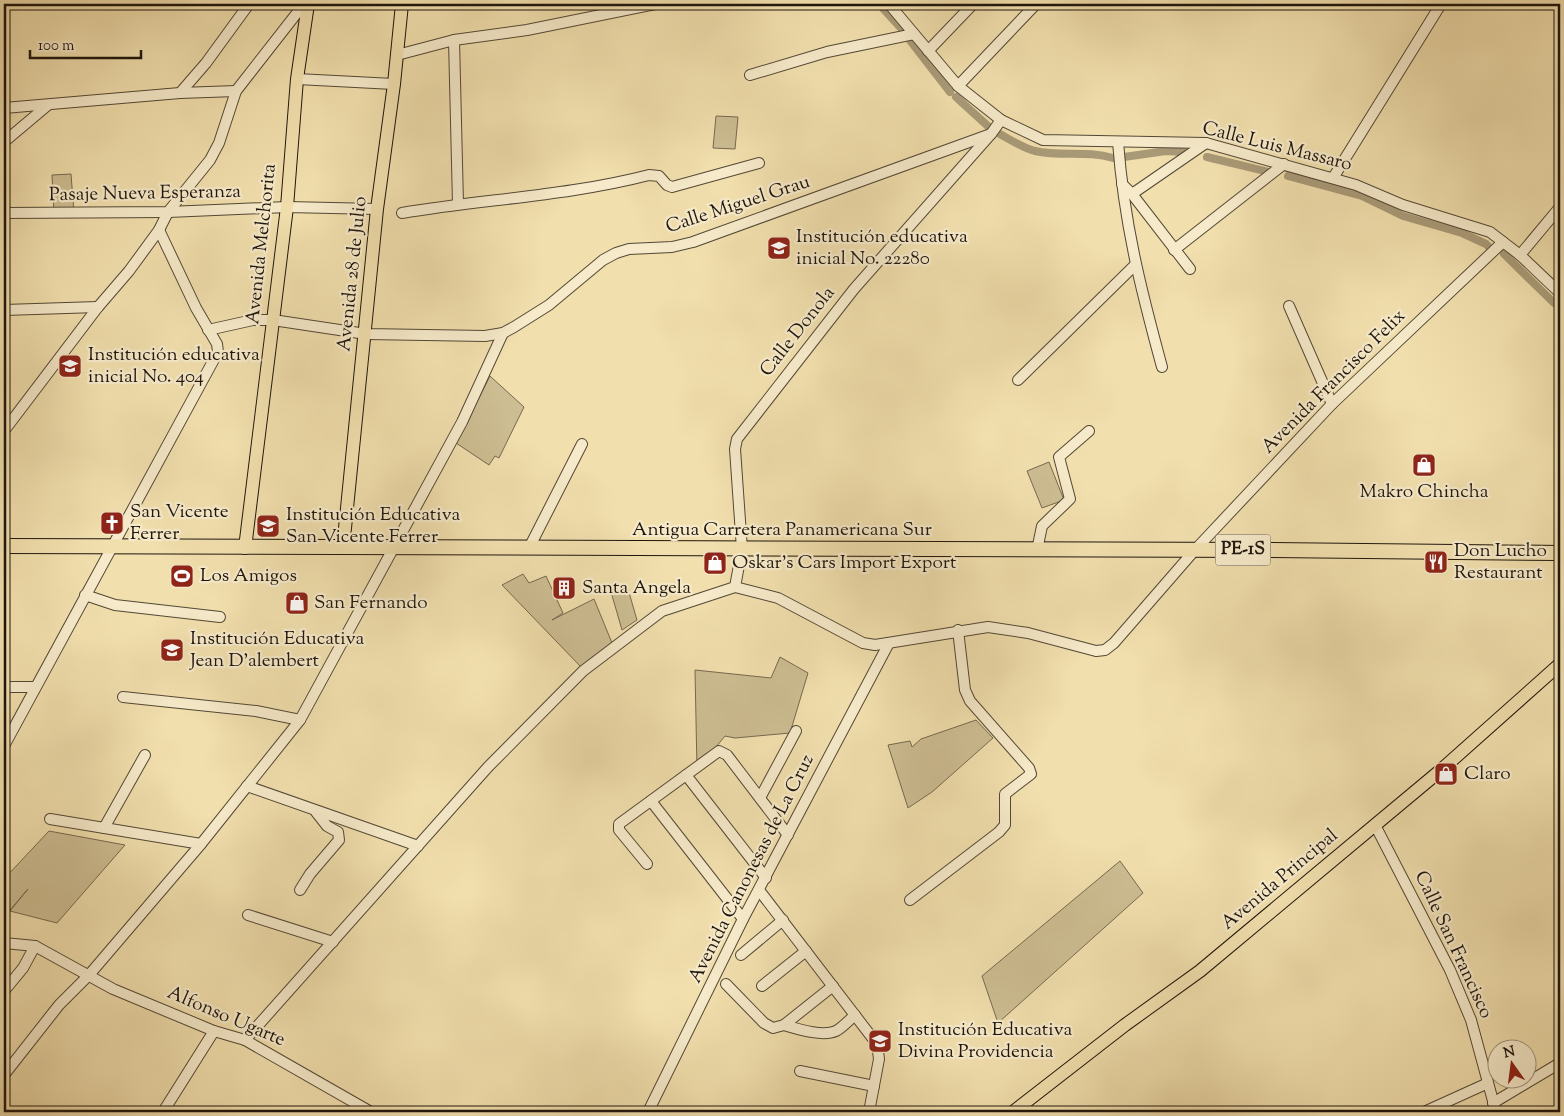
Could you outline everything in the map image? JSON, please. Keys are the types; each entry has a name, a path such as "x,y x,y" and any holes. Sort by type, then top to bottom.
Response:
{"highway":[{"name":"Antigua Carretera Panamericana Sur","path":"4,546 1272,550 1560,553"}],"main road":[{"name":"Avenida Melchorita","path":"245,548 273,320 298,79 308,4"},
{"name":"Avenida 28 de Julio","path":"343,548 366,334 377,209 398,55 402,4"},
{"name":"Avenida Principal","path":"1014,1112 1126,1024 1200,971 1375,825 1560,664"}],"street":[{"path":"180,93 206,63 249,4"},
{"path":"4,431 98,307 130,271 159,230 168,212 210,160 219,142 236,91 304,4"},
{"path":"398,55 454,40 527,30 655,4"},
{"name":"Calle Luis Massaro","path":"889,4 958,86 1001,120 1043,140 1206,143 1333,178 1356,185 1404,205 1490,232 1520,255 1560,293"},
{"path":"928,51 973,4"},
{"path":"958,86 1036,4"},
{"path":"1333,178 1441,4"},
{"path":"750,75 827,52 914,34"},
{"path":"454,40 458,204"},
{"path":"298,79 394,84"},
{"path":"4,108 180,93 236,91"},
{"path":"4,142 48,105"},
{"name":"Calle Donola","path":"735,587 742,549 735,449 737,439 854,288 991,134 1001,120"},
{"name":"Calle Miguel Grau","path":"208,330 253,320 273,320 366,334 485,336 503,332 549,305 603,260 616,253 629,249 672,247 693,242 991,134"},
{"path":"1118,142 1134,266 1162,367"},
{"path":"1132,194 1206,143"},
{"path":"402,213 458,204 583,190 649,175 659,176 666,185 672,187 759,162"},
{"path":"1174,250 1284,164"},
{"path":"1122,184 1132,194 1190,269"},
{"name":"Pasaje Nueva Esperanza","path":"4,213 168,212 286,207 377,209"},
{"path":"1520,255 1560,207"},
{"path":"4,746 84,595 216,358 217,344 208,330 159,230"},
{"name":"Avenida Francisco Felix","path":"958,630 988,627 1028,633 1096,652 1105,650 1114,643 1194,551 1332,404 1503,242"},
{"path":"1018,380 1134,266"},
{"path":"1289,306 1332,404"},
{"path":"4,310 98,307"},
{"path":"4,1075 59,1005 89,975 201,844 300,720 462,422 503,332"},
{"path":"1037,550 1042,526 1070,499 1059,457 1089,431"},
{"path":"529,548 582,444"},
{"path":"245,1040 488,767 583,671 614,645 662,611 735,587 778,598 863,643 875,645 958,630 965,690 970,702 1030,768 1031,774 1006,794 1005,825 999,832 910,900"},
{"path":"84,595 115,605 220,617"},
{"name":"Avenida Canonesas de La Cruz","path":"648,1112 744,919 888,643"},
{"path":"4,687 35,688"},
{"path":"123,697 256,712 300,720"},
{"path":"760,798 796,731"},
{"path":"647,864 618,826 716,752 722,751 788,835"},
{"path":"104,828 145,755"},
{"path":"686,775 766,878"},
{"path":"248,786 316,812 418,846"},
{"path":"650,801 744,919"},
{"path":"300,890 310,874 339,840 338,832 327,826 316,812"},
{"path":"50,818 201,844"},
{"name":"Calle San Francisco","path":"1375,825 1450,970 1468,1012 1486,1076"},
{"path":"759,890 877,1044 879,1052 869,1112"},
{"path":"248,915 333,942"},
{"path":"741,955 782,920"},
{"path":"4,943 35,946 23,968 4,992"},
{"name":"Alfonso Ugarte","path":"35,946 113,989 214,1031 245,1040 371,1112"},
{"path":"762,986 806,951"},
{"path":"726,984 769,1027 784,1025 803,1030 831,1032 836,1031 855,1015"},
{"path":"784,1025 833,986"},
{"path":"163,1112 214,1031"},
{"path":"1494,1108 1560,1063"},
{"path":"800,1071 874,1086"},
{"path":"1424,1112 1486,1084"},
{"name":"Calle San Francisco","path":"1489,1088 1494,1108"}],"shaded area":[{"path":"716,116 738,117 735,149 713,148"},
{"path":"71,174 74,213 54,214 52,175"},
{"path":"490,376 524,407 499,458 495,456 489,465 456,443"},
{"path":"1049,462 1064,500 1042,508 1027,471"},
{"path":"523,574 529,583 546,576 563,613 552,620 594,599 612,643 581,667 502,585"},
{"path":"628,589 637,620 622,630 611,592"},
{"path":"780,657 808,673 790,733 735,738 725,736 697,770 695,670 771,678"},
{"path":"976,720 993,738 932,792 908,808 888,745 910,741 912,747 921,739"},
{"path":"49,831 125,845 57,923 10,911 28,889 4,917 4,879"},
{"path":"1120,861 1143,893 998,1023 982,976"}],"waterway":[{"path":"879,4 901,28"},
{"path":"909,39 950,92"},
{"path":"956,97 990,128"},
{"path":"996,132 1030,150 1045,153 1094,154 1113,158"},
{"path":"1124,157 1166,151 1183,152"},
{"path":"1207,157 1273,173"},
{"path":"1288,176 1362,196 1403,216 1462,233 1486,244 1490,248"},
{"path":"1504,254 1560,307"}],"place":[{"name":"Institución educativa inicial No. 22280","path":"779,248"},
{"name":"Institución educativa inicial No. 404","path":"70,366"},
{"name":"Makro Chincha","path":"1424,465"},
{"name":"San Vicente Ferrer","path":"112,523"},
{"name":"Institución Educativa San Vicente Ferrer","path":"268,526"},
{"name":"Don Lucho Restaurant","path":"1436,562"},
{"name":"Oskar's Cars Import Export","path":"715,563"},
{"name":"Los Amigos","path":"182,576"},
{"name":"Santa Angela","path":"564,588"},
{"name":"San Fernando","path":"297,603"},
{"name":"Institución Educativa Jean D'alembert","path":"172,650"},
{"name":"Claro","path":"1446,774"},
{"name":"Institución Educativa Divina Providencia","path":"880,1041"}]}
